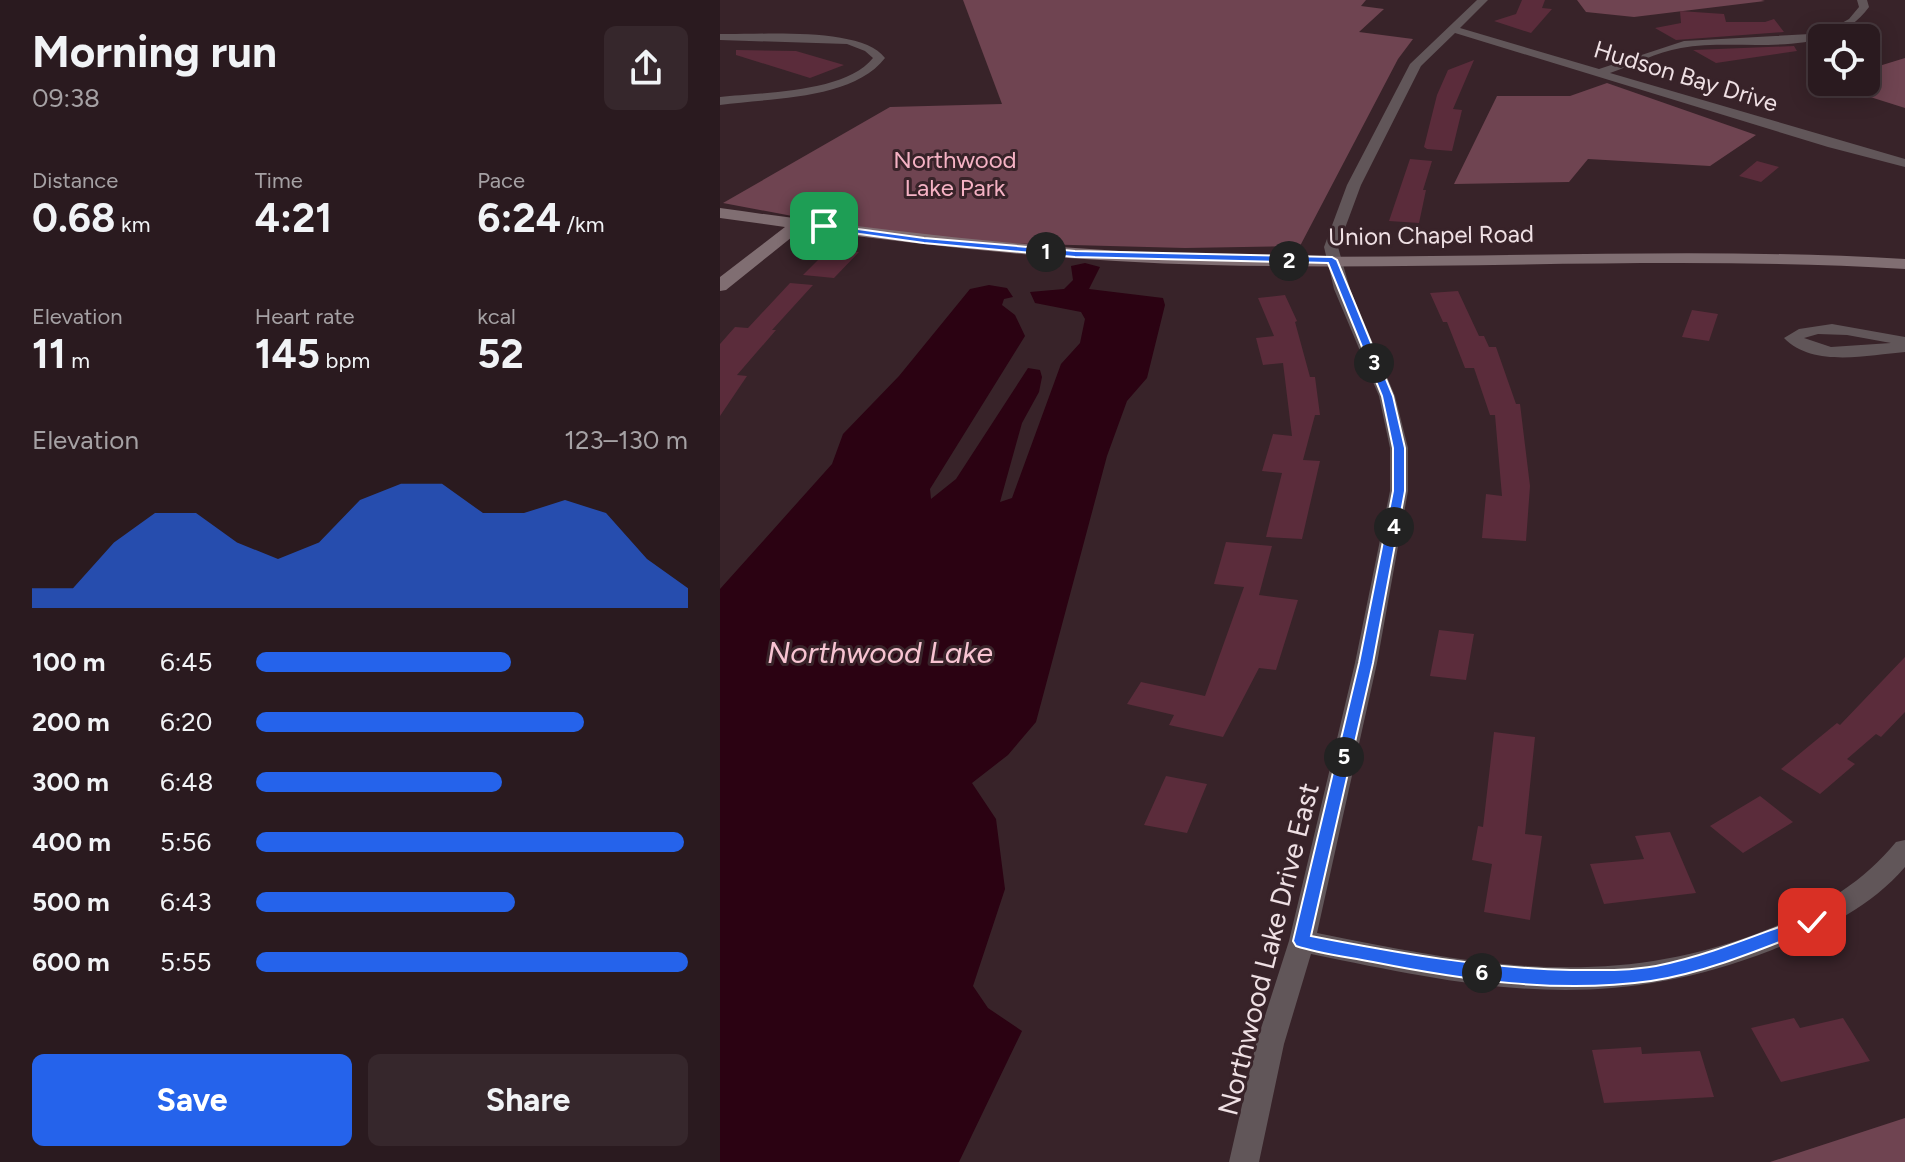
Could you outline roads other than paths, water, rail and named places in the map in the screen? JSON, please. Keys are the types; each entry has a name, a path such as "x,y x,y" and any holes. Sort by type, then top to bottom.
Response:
{"street":[{"path":"1332,260 1331,247 1343,208 1406,81 1425,54 1483,0"},
{"path":"1602,72 1679,45 1795,39 1840,30 1854,23 1861,15 1864,7 1862,0"},
{"name":"Hudson Bay Drive","path":"1454,29 1832,144 1905,163"},
{"path":"720,37 847,41 869,49 879,58 864,74 840,83 720,101"},
{"name":"Union Chapel Road","path":"720,213 949,243 1075,254 1332,260 1694,255 1905,264"},
{"path":"720,286 799,224"},
{"name":"Northwood Lake Drive East","path":"1244,1162 1270,1044 1302,941 1366,663 1399,491 1399,448 1387,396 1332,260"},
{"path":"1823,329 1905,345 1830,351 1806,349 1792,338 1804,330 1823,329"},
{"path":"1302,941 1435,968 1507,976 1617,978 1654,973 1722,957 1812,922 1882,874 1905,849"}],"water":[{"name":"Northwood Lake","path":"1085,263 1100,267 1089,289 1163,298 1165,305 1147,378 1127,401 1107,456 1036,722 1008,755 972,783 996,819 1005,889 973,986 988,1008 1022,1031 959,1162 720,1162 720,589 832,464 843,434 899,376 970,289 989,285 1007,288 1013,297 1004,299 1002,305 1015,315 1025,336 930,489 931,499 956,479 1028,368 1040,370 1039,392 1022,423 1000,502 1012,498 1061,364 1080,343 1085,319 1081,312 1035,303 1030,292 1064,289 1073,280 1071,266"}],"park label":[{"name":"Northwood Lake Park","path":"955,173"}]}
